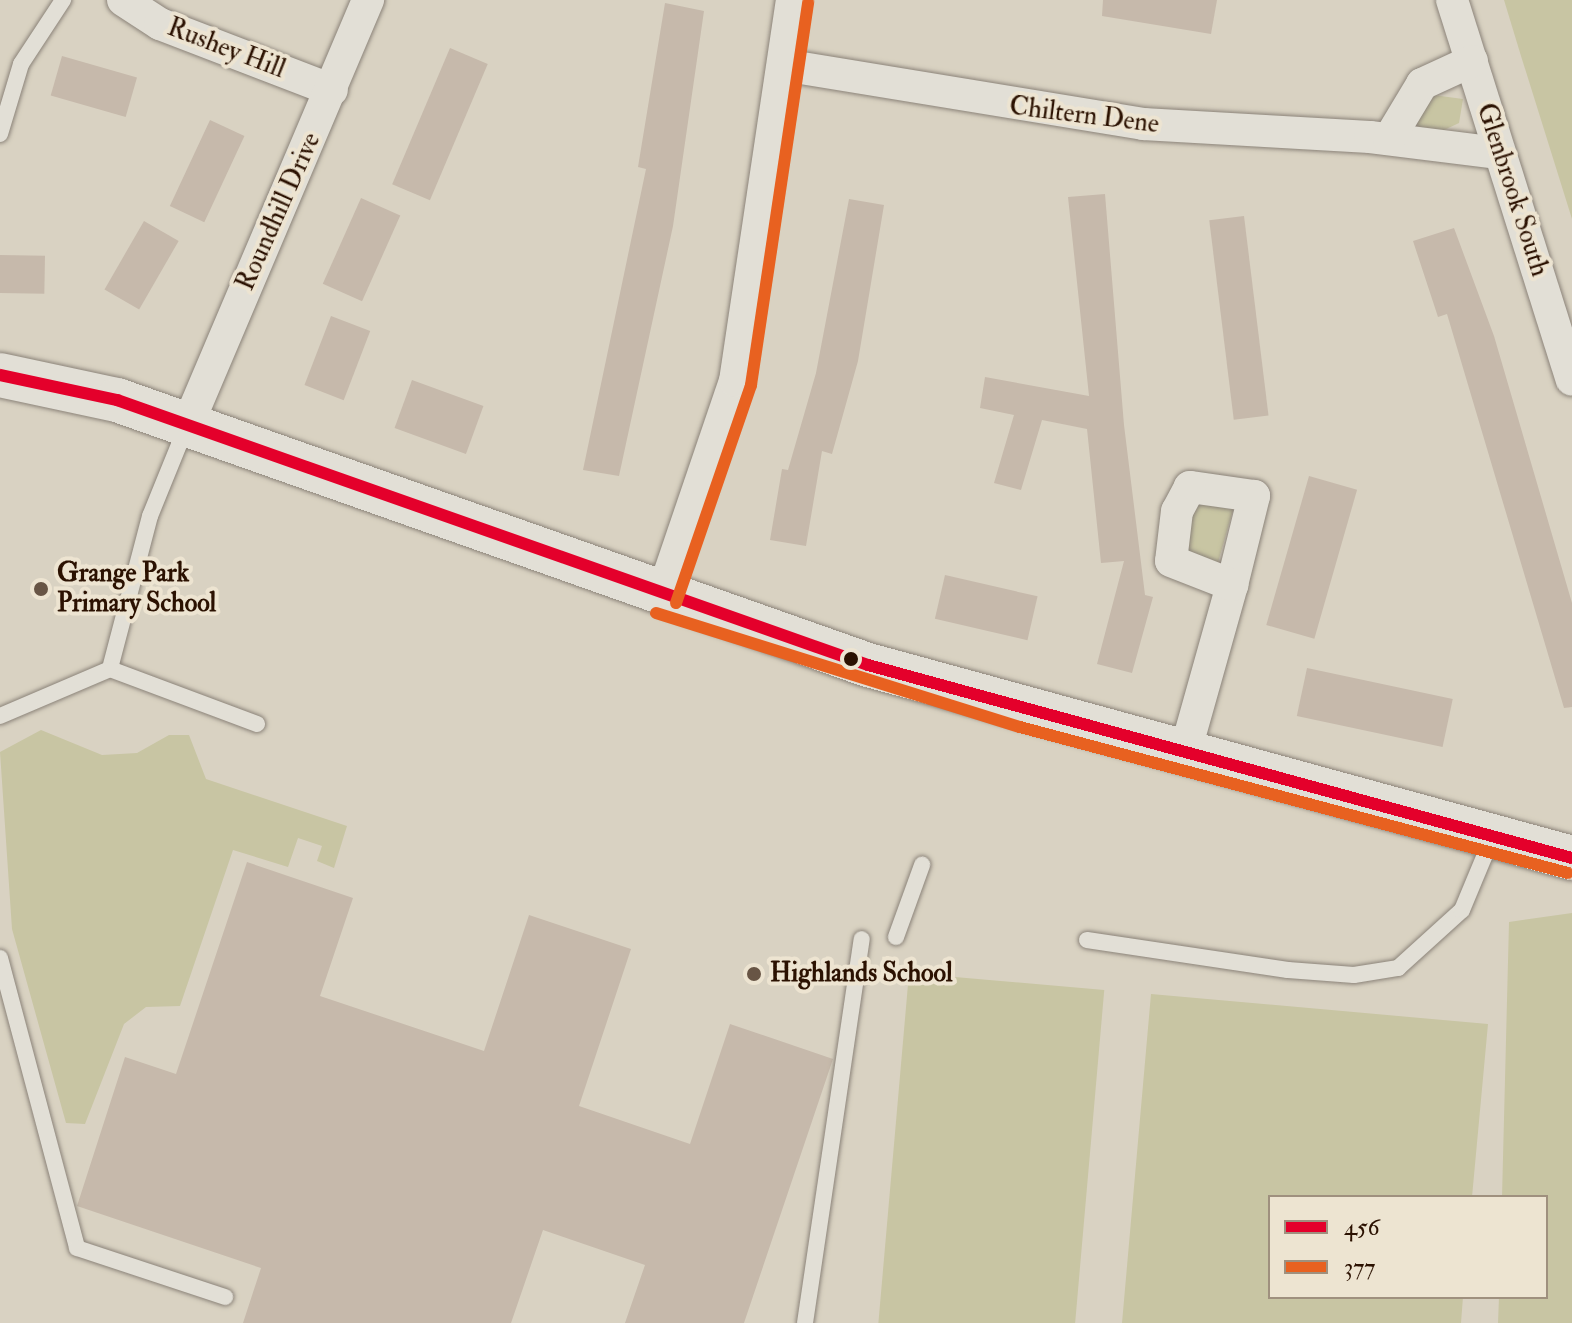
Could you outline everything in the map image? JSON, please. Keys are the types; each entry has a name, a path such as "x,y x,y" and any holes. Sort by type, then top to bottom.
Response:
{"street":[{"name":"Rushey Hill","path":"123,0 160,24 332,90"},
{"name":"Roundhill Drive","path":"188,424 368,0"},
{"path":"661,598 735,381 792,0"},
{"name":"Glenbrook South","path":"1452,0 1572,380"},
{"path":"1389,139 1422,84 1472,61"},
{"name":"Chiltern Dene","path":"783,65 1143,124 1389,139 1499,153"},
{"path":"0,375 63,385 188,424 661,598 1184,756 1494,832 1572,858"},
{"path":"1184,756 1232,585"}],"lane":[{"path":"0,134 21,64 63,0"},
{"path":"110,669 150,516 188,424"},
{"path":"0,716 110,669 257,724"},
{"path":"1087,940 1288,970 1354,975 1398,968 1462,910 1494,832"},
{"path":"896,937 922,865"},
{"path":"805,1323 862,939"},
{"path":"0,958 77,1248 225,1297"}],"shaded area":[{"path":"1504,0 1572,0 1572,219 1521,56"},
{"path":"1433,95 1463,99 1459,123 1442,131 1417,127 1413,118"},
{"path":"1194,502 1233,510 1217,566 1185,558"},
{"path":"41,730 102,755 137,753 169,735 189,735 206,779 347,826 334,868 317,861 322,846 298,838 288,867 233,850 180,1006 146,1007 124,1024 85,1124 66,1123 12,929 0,752"},
{"path":"1572,913 1572,1323 1498,1323 1499,1299 1548,1299 1548,1195 1502,1195 1509,922"},
{"path":"909,973 1104,990 1075,1323 878,1323"},
{"path":"1151,994 1488,1024 1472,1195 1268,1195 1268,1299 1463,1299 1461,1323 1122,1323"}],"building":[{"path":"1103,0 1217,0 1211,34 1102,16"},
{"path":"665,3 704,11 673,226 619,476 583,470 646,169 638,167"},
{"path":"450,48 488,64 430,200 392,184"},
{"path":"62,56 137,77 126,117 51,95"},
{"path":"210,120 244,136 204,222 170,206"},
{"path":"1105,194 1124,425 1145,595 1153,597 1132,673 1097,664 1124,561 1101,563 1087,429 1042,420 1021,490 994,483 1014,415 980,408 985,377 1089,396 1068,197"},
{"path":"361,198 400,215 362,301 323,284"},
{"path":"849,199 884,205 858,361 832,454 822,451 806,546 770,540 782,469 788,470 816,373"},
{"path":"1244,216 1268,416 1234,420 1209,220"},
{"path":"144,221 179,241 139,309 105,289"},
{"path":"1454,228 1494,336 1572,603 1572,707 1564,708 1447,314 1438,317 1413,241"},
{"path":"0,255 45,256 44,294 0,293"},
{"path":"331,316 370,331 344,400 304,385"},
{"path":"412,380 483,406 466,454 395,428"},
{"path":"1309,476 1357,490 1314,639 1266,625"},
{"path":"945,575 1038,596 1027,640 935,619"},
{"path":"1307,668 1453,699 1443,747 1297,716"},
{"path":"247,862 353,898 320,996 484,1051 529,915 631,949 579,1106 690,1144 730,1024 833,1059 744,1323 625,1323 645,1265 543,1230 511,1323 243,1323 261,1268 77,1206 125,1057 176,1074"}],"transit line":[{"name":"377","path":"676,603 751,385 808,2"},
{"name":"456","path":"0,375 117,400 868,665 1572,858"},
{"name":"377","path":"656,613 1020,727 1568,873"}],"place":[{"name":"Grange Park Primary School","path":"41,589"},
{"name":"Highlands School","path":"754,974"}]}
